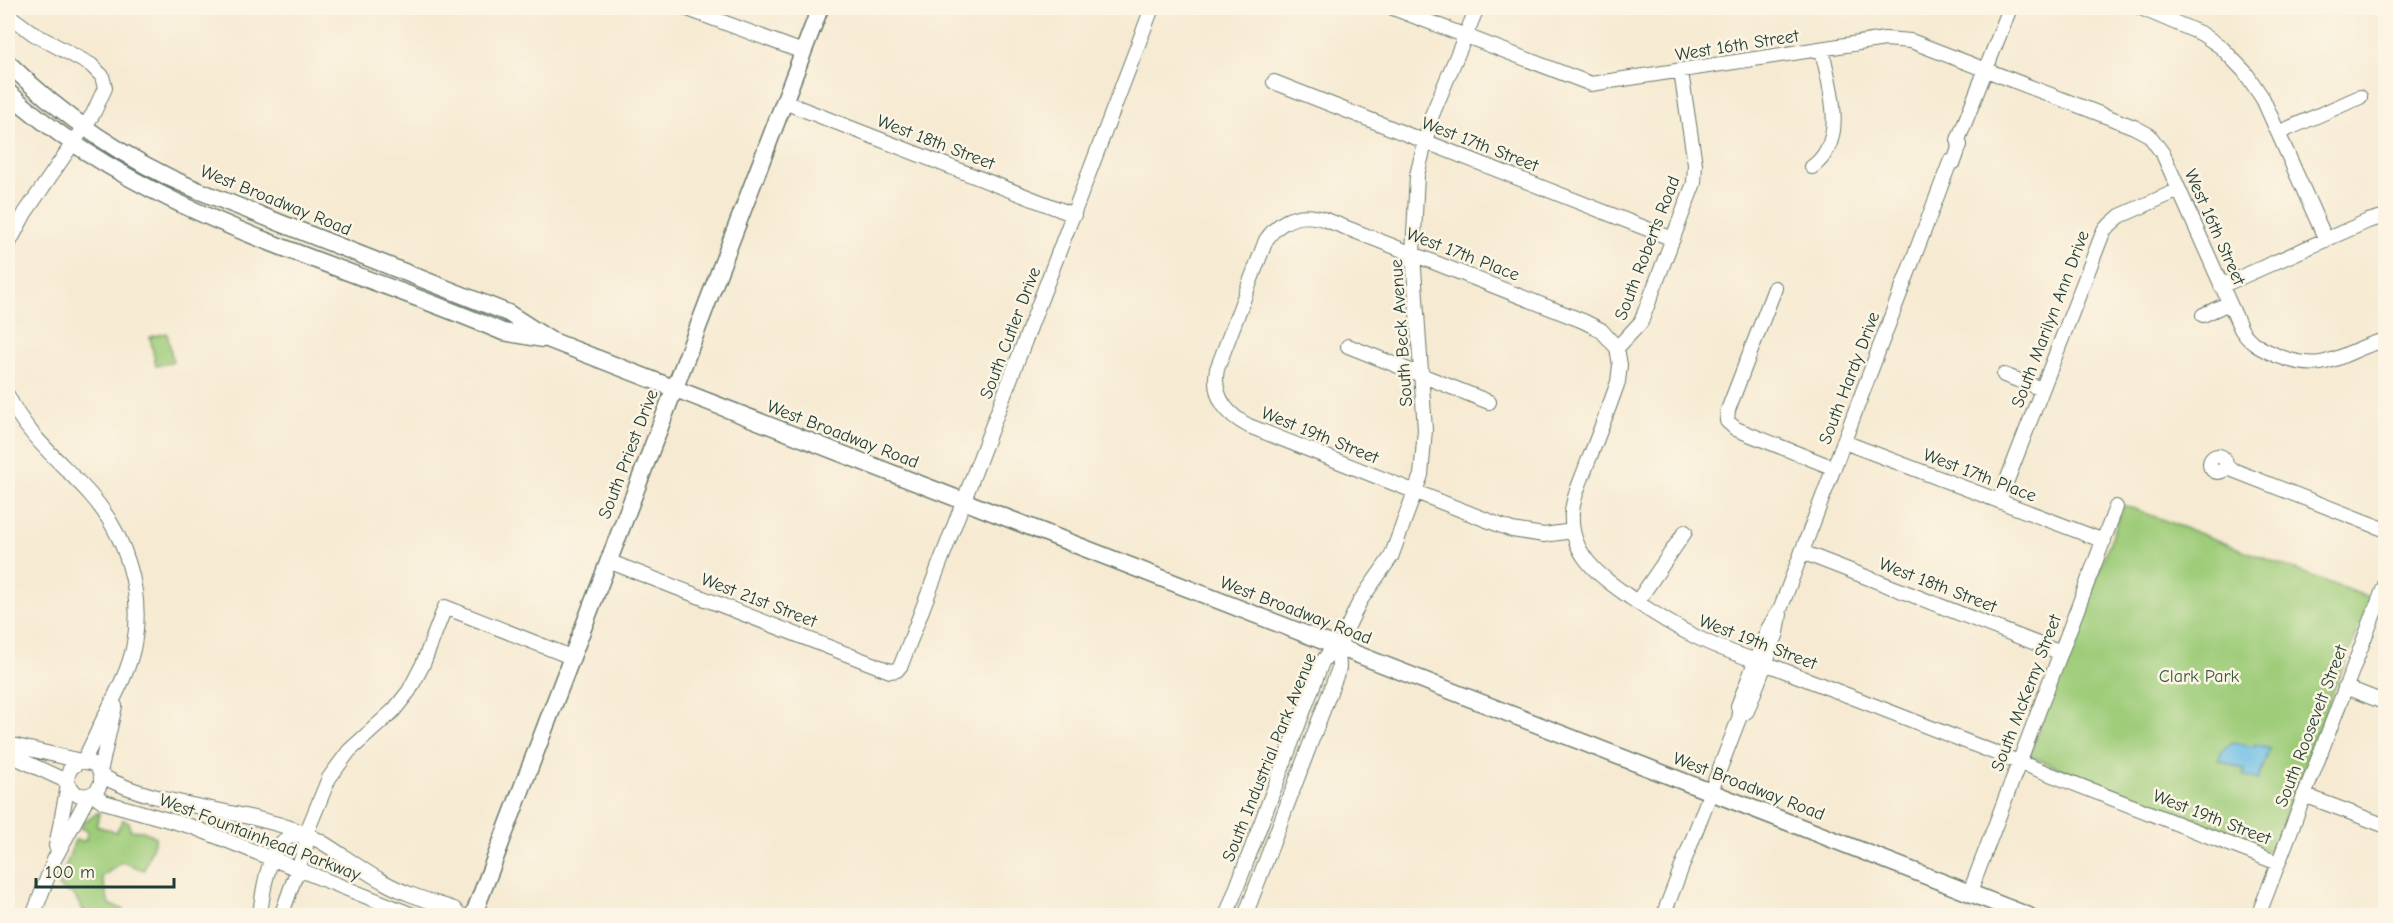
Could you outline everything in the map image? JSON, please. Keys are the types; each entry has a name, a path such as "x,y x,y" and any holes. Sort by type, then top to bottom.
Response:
{"main road":[{"name":"South Priest Drive","path":"473,915 820,8"},
{"name":"West Broadway Road","path":"8,63 84,127 135,160 181,183 508,313 550,340"},
{"name":"West Broadway Road","path":"8,92 72,144 134,182 195,210 503,332 550,340 2029,915"}],"street":[{"path":"685,8 803,52"},
{"name":"South Cutler Drive","path":"897,670 901,665 965,502 1152,8"},
{"name":"West 16th Street","path":"1393,8 1465,38 1591,84 1898,38 2134,127 2149,135 2160,148 2241,329 2253,344 2298,363 2326,364 2385,340"},
{"name":"South Beck Avenue","path":"1338,647 1360,601 1391,557 1416,492 1425,444 1413,254 1414,196 1424,141 1441,90 1477,8"},
{"name":"South Hardy Drive","path":"1664,915 1740,716 1747,711 1760,663 1777,633 1781,607 1950,162 1947,159 1953,142 1959,140 2010,8"},
{"path":"2141,8 2192,28 2230,55 2258,90 2326,240"},
{"path":"8,15 34,34 86,61 102,76 105,92 25,213 8,245"},
{"path":"1812,167 1829,150 1834,128 1822,49"},
{"name":"South Roberts Road","path":"1617,348 1641,322 1694,183 1695,171 1681,72"},
{"name":"West 17th Street","path":"1274,82 1673,238"},
{"path":"2278,133 2360,97"},
{"name":"West 18th Street","path":"784,102 1074,215"},
{"name":"South Marilyn Ann Drive","path":"1999,501 2104,230 2114,220 2179,190"},
{"name":"West 17th Place","path":"1216,376 1262,249 1284,214 1321,218 1593,325 1617,348"},
{"path":"2222,286 2385,216"},
{"path":"1775,288 1728,410 1727,422 1736,429 1834,468"},
{"name":"West 16th Street","path":"2203,315 2229,303"},
{"path":"1348,346 1489,402"},
{"path":"1573,531 1572,512 1575,496 1618,382 1620,365 1617,348"},
{"path":"2004,375 2042,389"},
{"name":"West 19th Street","path":"1216,376 1215,402 1249,426 1520,532 1544,535 1573,531 1578,548 1593,569 1637,602 1686,634 2278,863"},
{"path":"8,396 28,430 104,512 124,548 134,590 136,623 130,659 116,695 81,761 70,769 54,860"},
{"name":"West 17th Place","path":"1844,442 2104,541"},
{"path":"2225,467 2385,530"},
{"name":"South McKemy Street","path":"1970,892 2116,507"},
{"path":"1637,602 1685,532"},
{"name":"West 18th Street","path":"1802,552 2061,653"},
{"name":"West 21st Street","path":"608,561 890,670 897,670"},
{"name":"South Roosevelt Street","path":"2259,915 2385,582"},
{"path":"281,915 306,846 306,834 325,786 338,764 394,710 414,684 446,608 571,657"},
{"name":"South Industrial Park Avenue","path":"1226,915 1322,662 1338,647"},
{"name":"South Industrial Park Avenue","path":"1245,915 1339,668 1338,647"},
{"path":"2345,687 2385,703"},
{"path":"33,915 54,860 91,795 100,786 116,695"},
{"path":"8,744 94,764 101,774"},
{"path":"8,754 67,783 76,794 91,795"},
{"name":"West Fountainhead Parkway","path":"101,774 130,789 225,811 306,834 328,844 387,884 454,909 460,915"},
{"name":"West Fountainhead Parkway","path":"91,795 105,802 181,823 415,915"},
{"path":"2304,795 2385,826"},
{"path":"181,823 192,811 225,811"},
{"path":"260,915 272,858 284,840 306,834"}],"green space":[{"path":"167,333 173,362 156,366 150,337"},
{"name":"Clark Park","path":"2124,505 2370,598 2271,852 2029,756"},
{"path":"100,813 96,826 116,832 123,820 129,822 130,830 143,831 156,837 144,870 122,862 102,877 109,904 123,909 124,915 86,915 74,895 58,887 75,840 85,841 88,831 80,828 84,820 88,820"}],"water":[{"path":"2233,743 2254,747 2255,744 2270,749 2258,780 2243,775 2245,770 2218,760 2223,750"}]}
